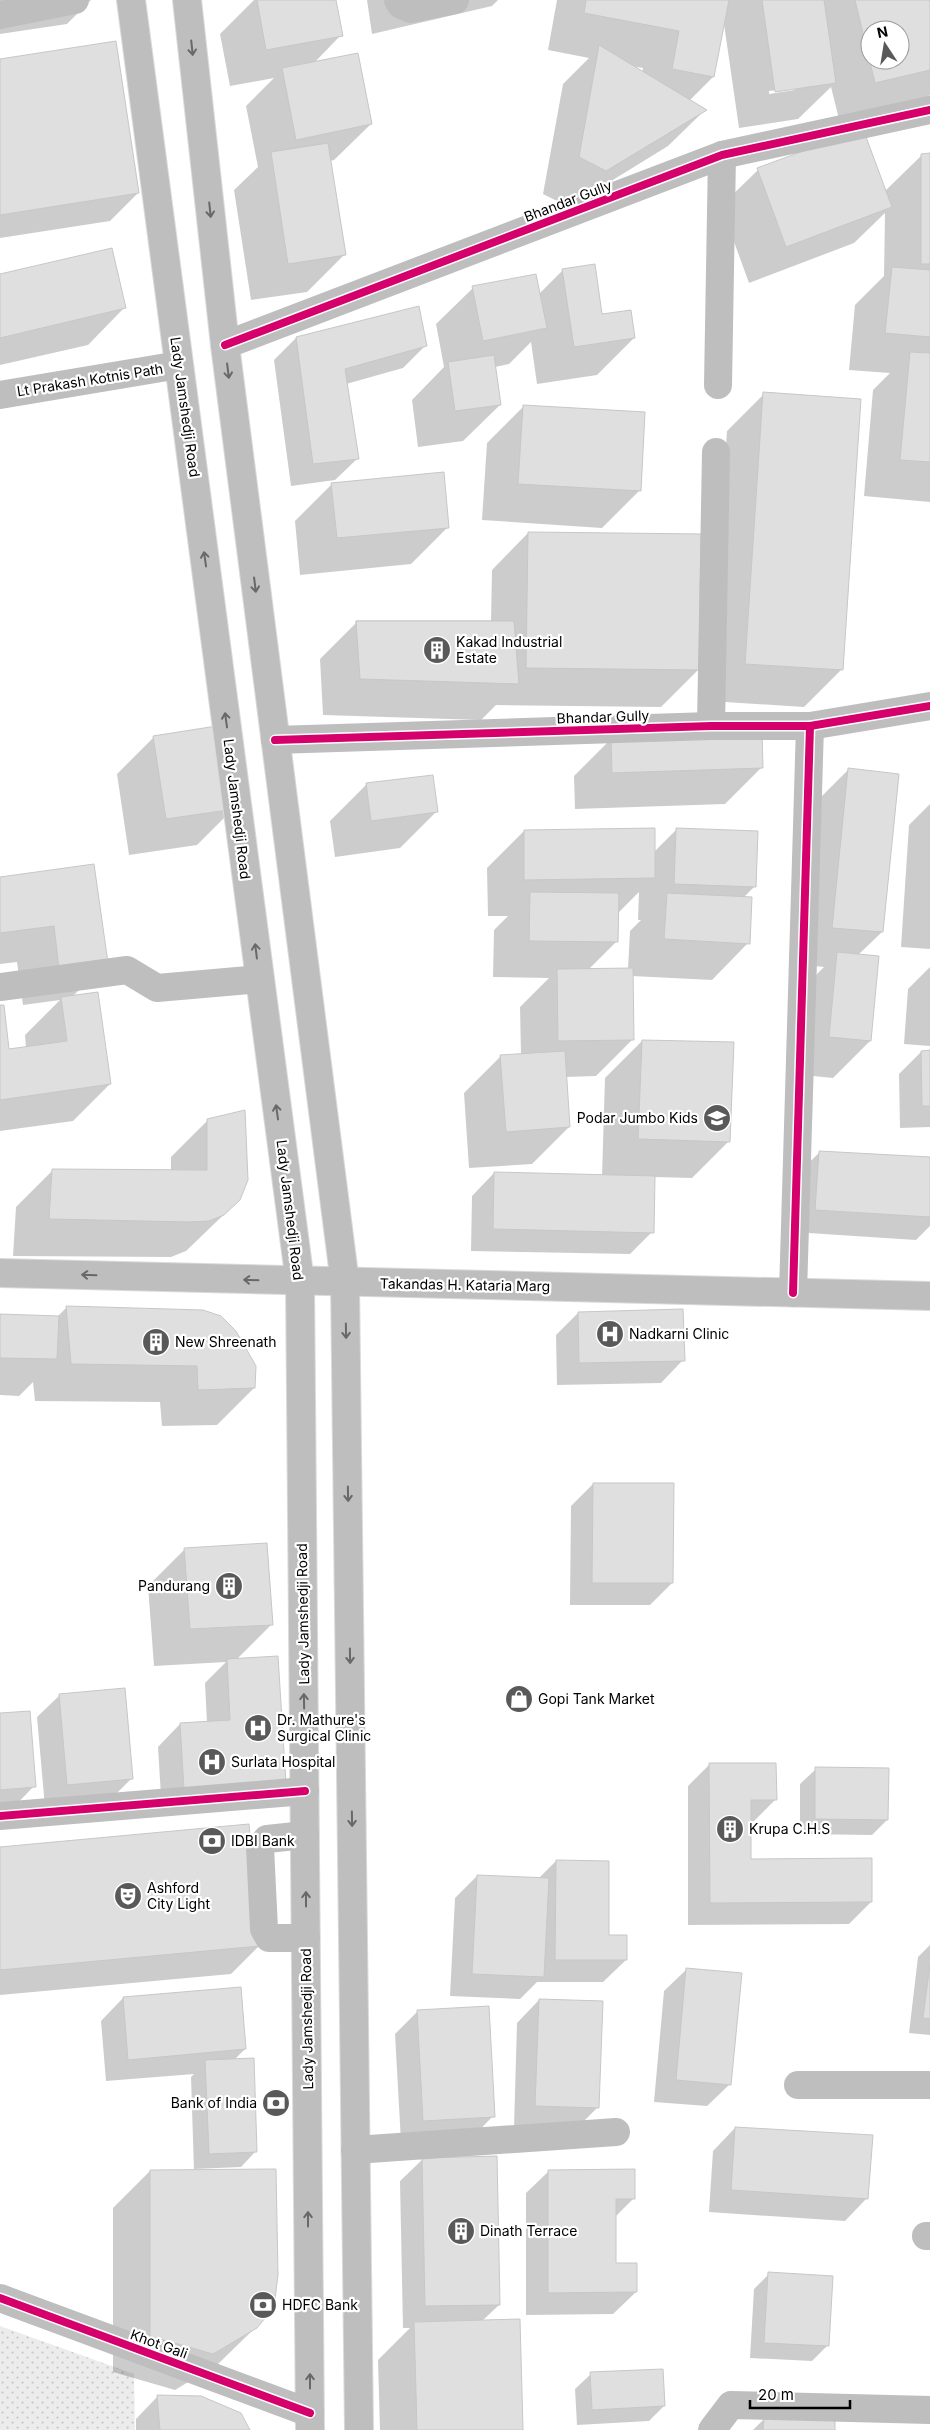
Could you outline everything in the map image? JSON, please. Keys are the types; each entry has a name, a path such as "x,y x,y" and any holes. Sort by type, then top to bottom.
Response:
{"main road":[{"path":"0,15 75,0"},
{"name":"Lady Jamshedji Road","path":"131,0 300,1282 310,2421"},
{"path":"187,0 224,345 345,1283 358,2430"},
{"path":"398,0 401,5 411,9 455,0"},
{"name":"Bhandar Gully","path":"224,345 722,156 930,110"},
{"path":"718,385 722,156"},
{"name":"Lt Prakash Kotnis Path","path":"0,395 179,365"},
{"path":"710,726 716,452"},
{"name":"Bhandar Gully","path":"276,740 710,726 810,726 930,706"},
{"path":"792,1293 810,726"},
{"path":"0,987 127,970 157,988 260,979"},
{"name":"Takandas H. Kataria Marg","path":"0,1273 300,1282 930,1296"},
{"path":"0,1816 305,1791"},
{"path":"305,1835 267,1840 260,1847 264,1930 269,1938 306,1938"},
{"path":"798,2085 930,2085"},
{"path":"355,2150 616,2132"},
{"name":"Khot Gali","path":"0,2298 310,2421"},
{"path":"712,2430 731,2405 930,2410"}],"shaded area":[{"path":"0,2326 134,2374 135,2430 0,2430"}],"building":[{"path":"257,0 336,0 343,36 266,50"},
{"path":"586,0 729,0 714,77 672,69 679,31 584,13"},
{"path":"762,0 824,0 836,83 775,92"},
{"path":"855,0 930,0 930,70 875,83 872,70 910,70 910,20 860,21"},
{"path":"116,41 139,193 0,215 0,59"},
{"path":"599,45 707,110 606,171 579,157"},
{"path":"358,53 372,124 296,140 282,68"},
{"path":"863,129 892,207 786,247 757,168"},
{"path":"328,143 346,255 288,264 271,152"},
{"path":"930,153 930,264 921,264 921,154"},
{"path":"112,248 126,308 0,338 0,274"},
{"path":"595,264 602,314 631,310 635,338 574,347 562,269"},
{"path":"892,267 930,270 930,337 885,333"},
{"path":"536,274 547,328 483,341 472,286"},
{"path":"419,306 427,346 345,369 359,459 313,464 296,337"},
{"path":"910,352 930,353 930,462 900,460"},
{"path":"494,355 501,405 455,411 448,362"},
{"path":"763,392 861,399 843,670 745,664"},
{"path":"523,405 645,412 641,491 518,484"},
{"path":"444,472 449,528 337,538 331,483"},
{"path":"528,532 701,534 699,670 526,668"},
{"name":"Kakad Industrial Estate","path":"356,621 514,621 519,684 360,679"},
{"name":"Kakad Industrial Estate","path":"356,621 514,621 519,684 360,679"},
{"path":"223,725 235,809 166,819 153,736"},
{"path":"762,732 763,768 612,773 611,738"},
{"path":"848,768 899,774 883,932 832,928"},
{"path":"433,775 438,812 371,821 366,783"},
{"path":"655,828 655,878 524,880 524,830"},
{"path":"676,828 758,831 756,887 674,884"},
{"path":"94,864 108,963 59,969 54,926 0,933 0,877"},
{"path":"530,892 619,893 618,942 529,941"},
{"path":"667,893 752,897 750,944 664,939"},
{"path":"837,952 879,956 871,1041 829,1037"},
{"path":"633,968 634,1040 558,1041 557,969"},
{"path":"98,992 111,1084 0,1100 0,1005 4,1005 9,1049 67,1041 61,997"},
{"path":"642,1040 734,1042 730,1142 638,1139"},
{"path":"930,1050 930,1106 922,1106 921,1051"},
{"path":"565,1051 570,1127 506,1132 500,1055"},
{"path":"245,1110 248,1180 240,1200 224,1215 209,1221 189,1222 49,1219 52,1169 207,1170 207,1119"},
{"path":"819,1151 930,1157 930,1217 815,1210"},
{"path":"494,1172 655,1176 654,1233 493,1229"},
{"name":"New Shreenath","path":"66,1306 203,1310 221,1316 236,1331 256,1366 255,1388 198,1390 197,1366 71,1364"},
{"path":"683,1309 685,1361 579,1363 578,1312"},
{"path":"0,1314 59,1316 57,1359 0,1358"},
{"path":"593,1483 674,1483 673,1583 592,1583"},
{"name":"Pandurang","path":"267,1543 273,1625 190,1629 184,1548"},
{"path":"278,1656 286,1784 184,1790 180,1723 230,1720 227,1659"},
{"path":"125,1688 133,1779 67,1785 59,1694"},
{"path":"30,1711 36,1787 0,1790 0,1713"},
{"name":"Krupa C.H.S","path":"709,1763 776,1763 777,1800 751,1800 751,1859 872,1858 872,1902 710,1903"},
{"path":"815,1767 889,1768 888,1820 815,1819"},
{"name":"Ashford City Light","path":"249,1824 260,1946 0,1970 0,1847"},
{"path":"556,1860 609,1861 609,1935 627,1935 627,1960 555,1960"},
{"path":"477,1875 549,1878 544,1977 472,1974"},
{"path":"930,1964 930,2019 923,2018"},
{"path":"686,1968 742,1973 731,2085 676,2080"},
{"path":"241,1987 246,2049 128,2060 123,1997"},
{"path":"539,1999 603,2001 599,2108 535,2106"},
{"path":"489,2006 495,2117 423,2121 417,2010"},
{"path":"254,2058 257,2152 209,2154 205,2060"},
{"path":"735,2127 873,2135 868,2199 731,2190"},
{"name":"Dinath Terrace","path":"497,2156 500,2305 425,2306 422,2158"},
{"path":"276,2169 278,2275 274,2307 257,2328 213,2354 150,2336 150,2170"},
{"path":"635,2169 635,2199 616,2199 616,2263 637,2263 637,2292 548,2293 548,2170"},
{"path":"768,2272 833,2276 829,2346 764,2343"},
{"path":"520,2319 523,2430 417,2430 414,2322"},
{"path":"663,2369 665,2406 592,2410 590,2372"},
{"path":"157,2395 201,2396 241,2413 250,2430 160,2430"},
{"path":"764,2417 835,2420 835,2430 763,2430"}],"cycle path":[{"path":"225,345 722,155 930,110"},
{"path":"275,740 711,726 810,726 930,706"},
{"path":"793,1293 810,726"},
{"path":"0,1816 305,1791"},
{"path":"0,2298 310,2413"}],"place":[{"name":"Kakad Industrial Estate","path":"437,650"},
{"name":"Podar Jumbo Kids","path":"717,1118"},
{"name":"Nadkarni Clinic","path":"610,1334"},
{"name":"New Shreenath","path":"156,1342"},
{"name":"Pandurang","path":"229,1586"},
{"name":"Gopi Tank Market","path":"519,1699"},
{"name":"Dr. Mathure's Surgical Clinic","path":"258,1728"},
{"name":"Surlata Hospital","path":"212,1762"},
{"name":"Krupa C.H.S","path":"730,1829"},
{"name":"IDBI Bank","path":"212,1841"},
{"name":"Ashford City Light","path":"128,1896"},
{"name":"Bank of India","path":"276,2103"},
{"name":"Dinath Terrace","path":"461,2231"},
{"name":"HDFC Bank","path":"263,2305"}]}
